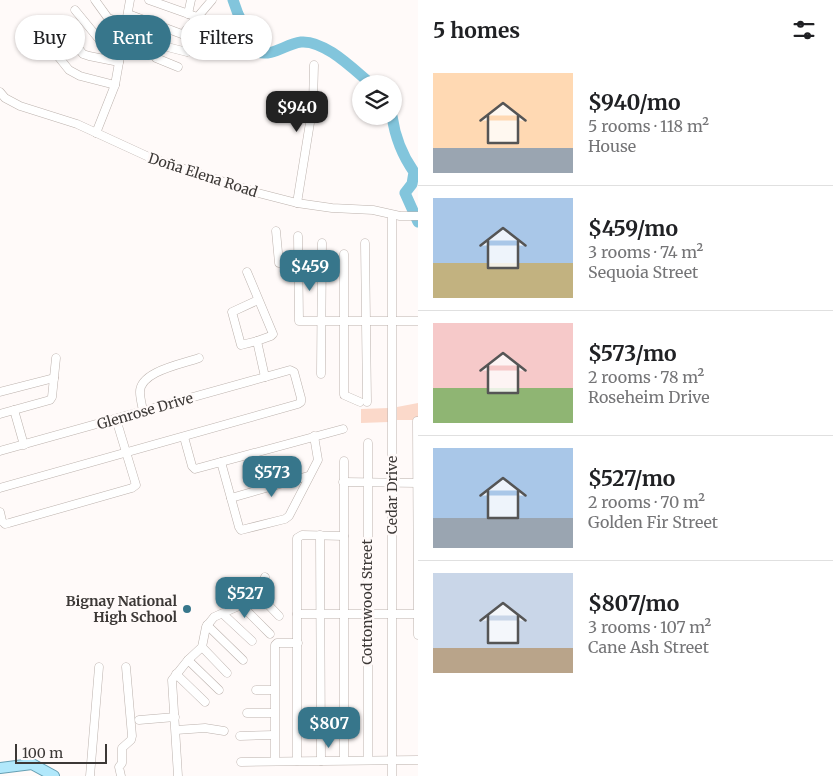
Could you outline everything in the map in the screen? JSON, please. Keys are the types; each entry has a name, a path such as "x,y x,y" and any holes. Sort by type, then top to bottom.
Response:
{"main road":[{"path":"0,768 32,764 54,776"}],"street":[{"path":"95,0 106,15"},
{"path":"130,0 128,14 181,33"},
{"path":"149,0 191,15"},
{"path":"188,14 191,0"},
{"path":"199,15 212,0"},
{"path":"74,10 95,34"},
{"path":"85,55 119,62 115,85 96,133"},
{"path":"61,60 75,74 115,85"},
{"path":"161,60 178,67"},
{"path":"296,203 313,104 314,65"},
{"name":"Doña Elena Road","path":"0,92 20,106 66,119 123,147 170,166 258,193 296,203 346,210 373,210 392,215 418,216"},
{"name":"Cedar Drive","path":"392,215 392,776"},
{"path":"276,231 278,262 280,264 299,265"},
{"path":"298,236 298,320 418,321"},
{"path":"322,243 322,374"},
{"path":"344,254 344,395 364,402 365,243"},
{"path":"247,272 273,334 241,345 232,312 258,300"},
{"path":"257,341 265,377"},
{"path":"0,414 50,400 52,397 56,358"},
{"path":"143,411 140,391 142,384 148,376 199,358"},
{"name":"Glenrose Drive","path":"0,452 290,370 294,372 301,398 301,402 298,404 184,437"},
{"path":"0,392 54,378"},
{"path":"14,410 24,445"},
{"path":"0,512 2,521 5,524 136,486 116,419"},
{"path":"417,421 418,635"},
{"path":"0,488 184,437 192,466 195,469 314,436 343,430"},
{"path":"221,462 241,530 285,519 289,516 308,476 318,460 314,436"},
{"name":"Cottonwood Street","path":"368,443 368,760"},
{"path":"344,461 344,760"},
{"path":"231,498 308,476"},
{"path":"343,482 418,483"},
{"path":"297,761 298,643 296,538 302,535 344,536"},
{"path":"320,535 321,760"},
{"path":"178,776 172,680 188,660 202,647 207,625 214,617 241,604 256,593 265,577"},
{"path":"256,593 279,616"},
{"path":"241,604 270,634"},
{"path":"223,614 252,641"},
{"path":"297,614 418,614"},
{"path":"207,625 243,660"},
{"path":"275,761 275,645 277,643 298,643"},
{"path":"202,647 227,673"},
{"path":"188,660 219,690"},
{"path":"121,776 119,767 122,763 122,748 132,736 126,666"},
{"path":"90,776 99,667"},
{"path":"176,674 205,702"},
{"path":"256,690 274,690"},
{"path":"247,713 274,712"},
{"path":"139,720 175,717"},
{"path":"176,730 204,728 224,731"},
{"path":"240,736 274,735"},
{"path":"241,762 418,760"}],"shaded area":[{"path":"418,403 418,420 397,420 397,407"},
{"path":"389,408 389,422 361,423 361,409"}],"waterway":[{"path":"233,0 257,52 274,52 295,43 310,43 320,46 339,57 361,75"},
{"path":"394,125 400,146 414,172 412,184 405,193 418,222"}],"place":[{"name":"Bignay National High School","path":"187,609"}]}
